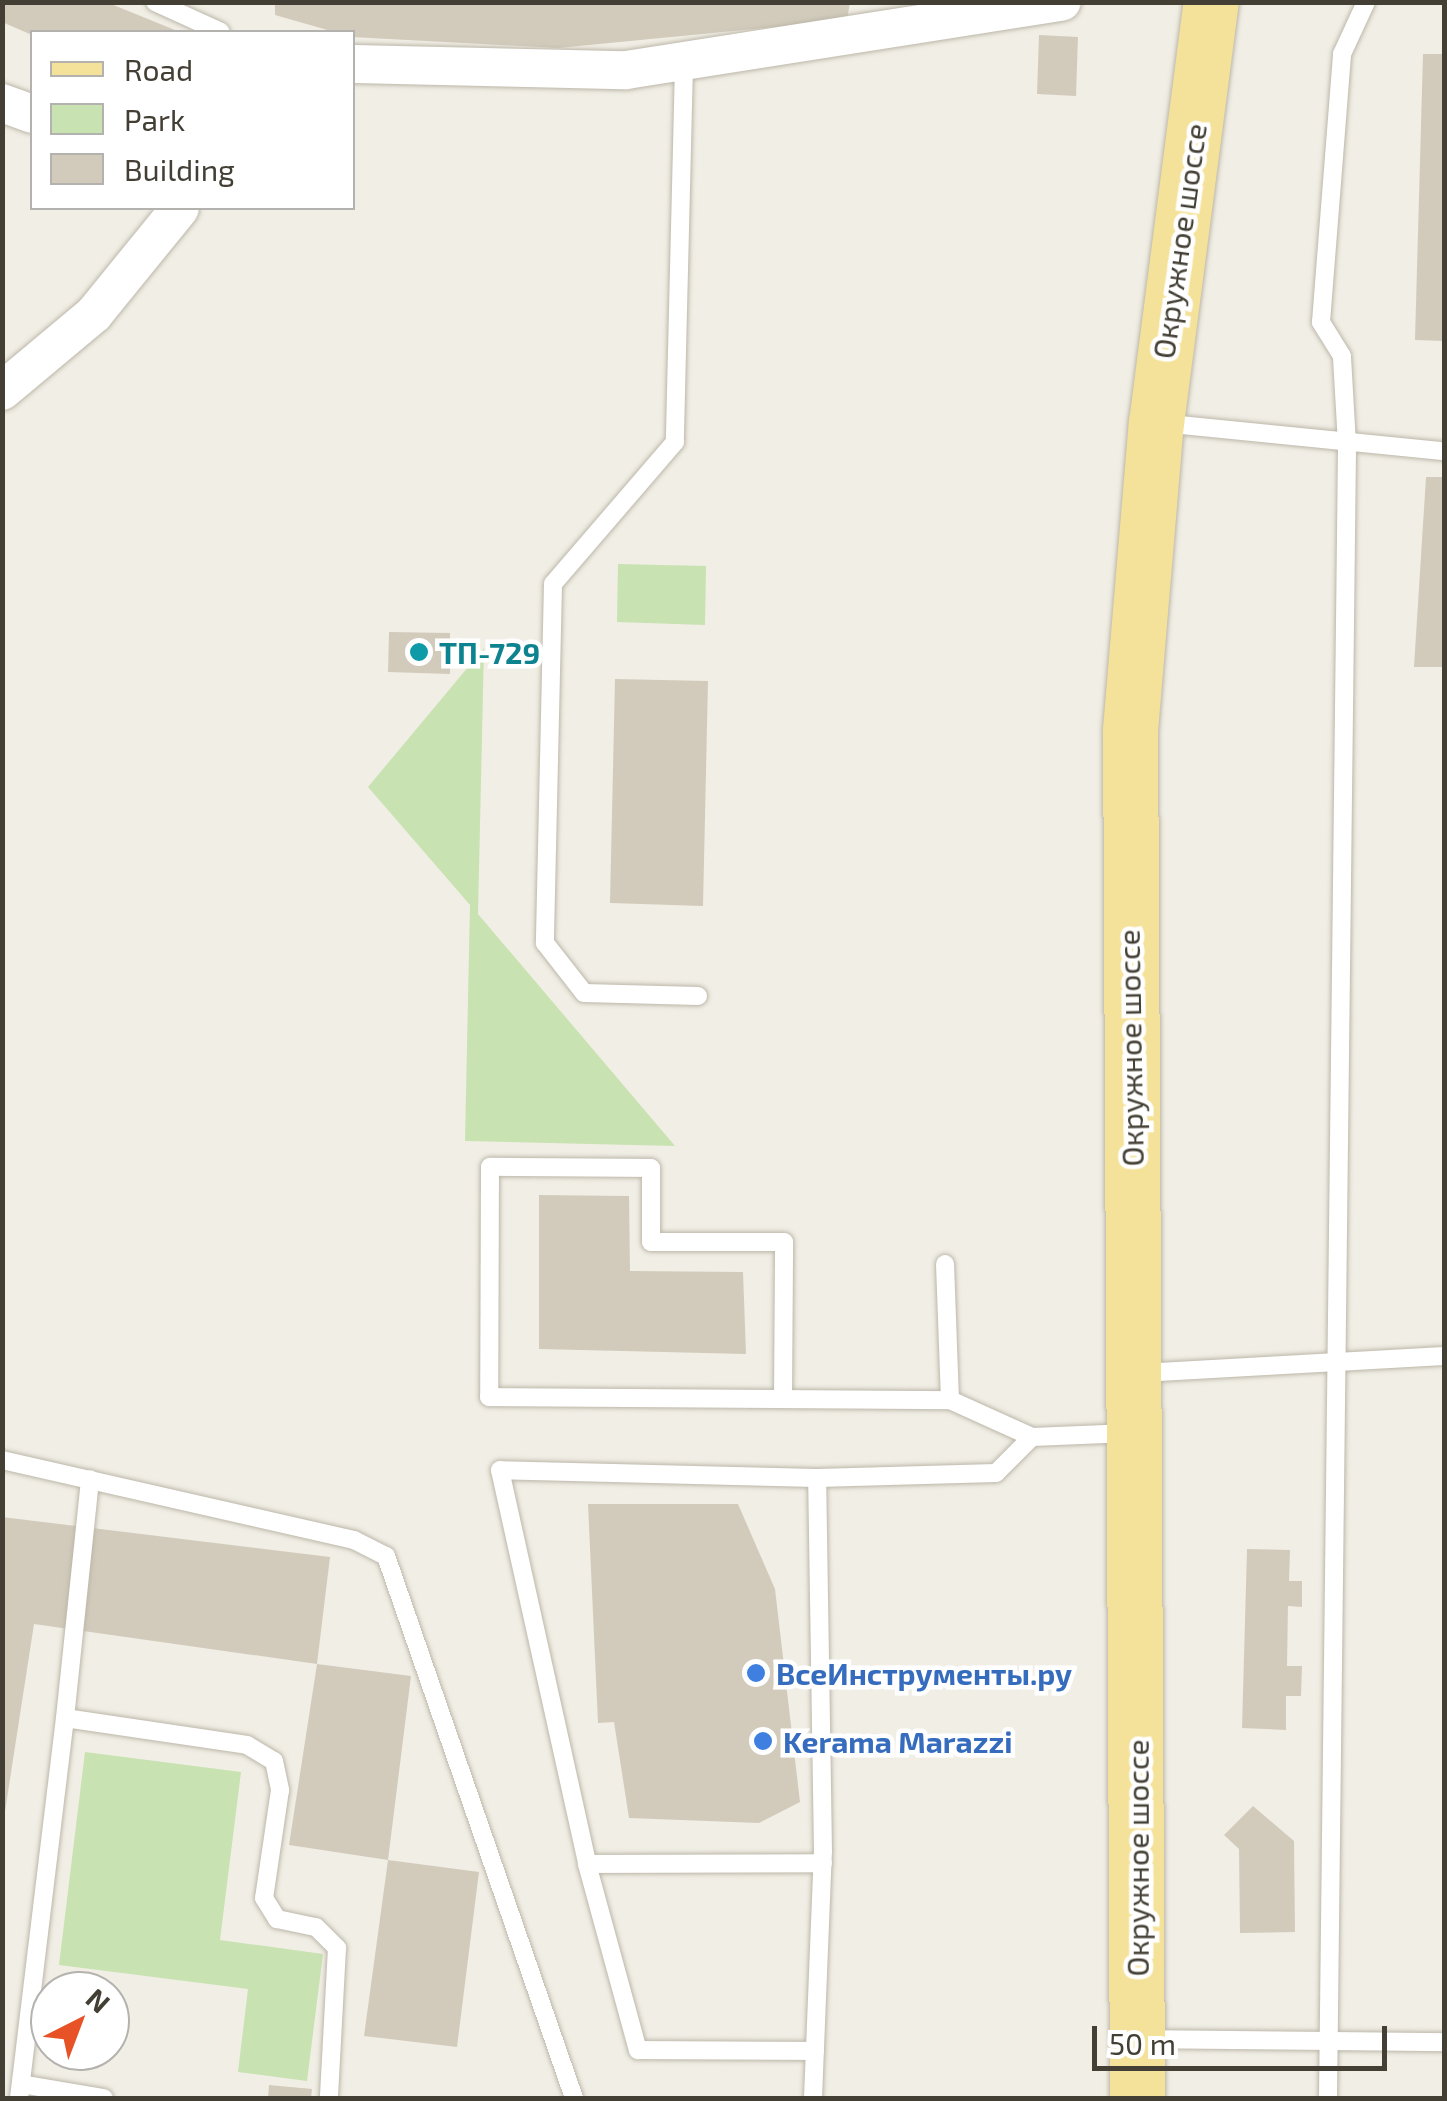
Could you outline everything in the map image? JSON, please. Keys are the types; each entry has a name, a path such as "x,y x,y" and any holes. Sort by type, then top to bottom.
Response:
{"main road":[{"name":"Окружное шоссе","path":"1137,2098 1133,1433 1136,1374 1127,852 1156,422 1211,2"}],"street":[{"path":"355,64 461,72 684,65 1062,2"},
{"path":"2,103 30,113"},
{"path":"2,392 94,314 178,210"}],"lane":[{"path":"155,2 217,30"},
{"path":"1328,2098 1331,1359 1347,444 1342,356 1321,322 1342,54 1366,2"},
{"path":"684,65 675,442 552,584 545,943 584,994 698,996"},
{"path":"1156,422 1444,452"},
{"path":"783,1398 784,1242 651,1242 651,1168 490,1168 489,1397 950,1400 1032,1437 1133,1433"},
{"path":"945,1264 950,1400"},
{"path":"1136,1374 1331,1359 1444,1356"},
{"path":"814,2051 638,2050 588,1864 500,1470 817,1478 996,1473 1032,1437"},
{"path":"2,1460 386,1556 574,2098"},
{"path":"813,2098 823,1863 817,1478"},
{"path":"90,1479 66,1718 20,2091 104,2098"},
{"path":"66,1718 247,1745 274,1760 282,1774 264,1898 277,1920 316,1927 337,1948 329,2098"},
{"path":"588,1864 823,1863"},
{"path":"1136,2039 1328,2044 1444,2042"}],"green space":[{"path":"618,564 706,566 705,625 617,622"},
{"path":"484,648 478,914 675,1146 465,1141 470,905 368,787"},
{"path":"85,1752 241,1772 220,1940 323,1954 307,2081 238,2072 248,1989 59,1965"}],"building":[{"path":"2,2 106,2 175,30 30,30 30,34 2,22"},
{"path":"275,2 850,2 847,20 558,48 355,37 355,30 328,30 275,15"},
{"path":"1039,35 1078,37 1076,96 1037,94"},
{"path":"1423,54 1444,54 1444,341 1415,340"},
{"path":"1426,477 1444,477 1444,667 1414,667"},
{"name":"ТП-729","path":"389,632 450,633 450,674 388,672"},
{"path":"615,679 708,681 703,906 610,903"},
{"path":"539,1195 629,1196 630,1271 743,1272 746,1354 539,1349"},
{"path":"588,1504 738,1504 775,1589 800,1802 759,1823 629,1818 614,1722 598,1723"},
{"path":"2,1517 330,1557 317,1664 34,1624 2,1831"},
{"path":"1247,1549 1290,1550 1289,1581 1302,1581 1302,1607 1288,1606 1287,1666 1302,1666 1301,1696 1286,1696 1286,1730 1242,1728"},
{"path":"317,1664 411,1676 388,1860 289,1845"},
{"path":"1253,1806 1294,1841 1295,1932 1240,1933 1239,1849 1224,1835"},
{"path":"388,1860 479,1872 457,2047 364,2036"},
{"path":"269,2085 312,2089 311,2098 268,2098"}],"place":[{"name":"ТП-729","path":"419,652"},
{"name":"ВсеИнструменты.ру","path":"756,1673"},
{"name":"Kerama Marazzi","path":"763,1741"}]}
